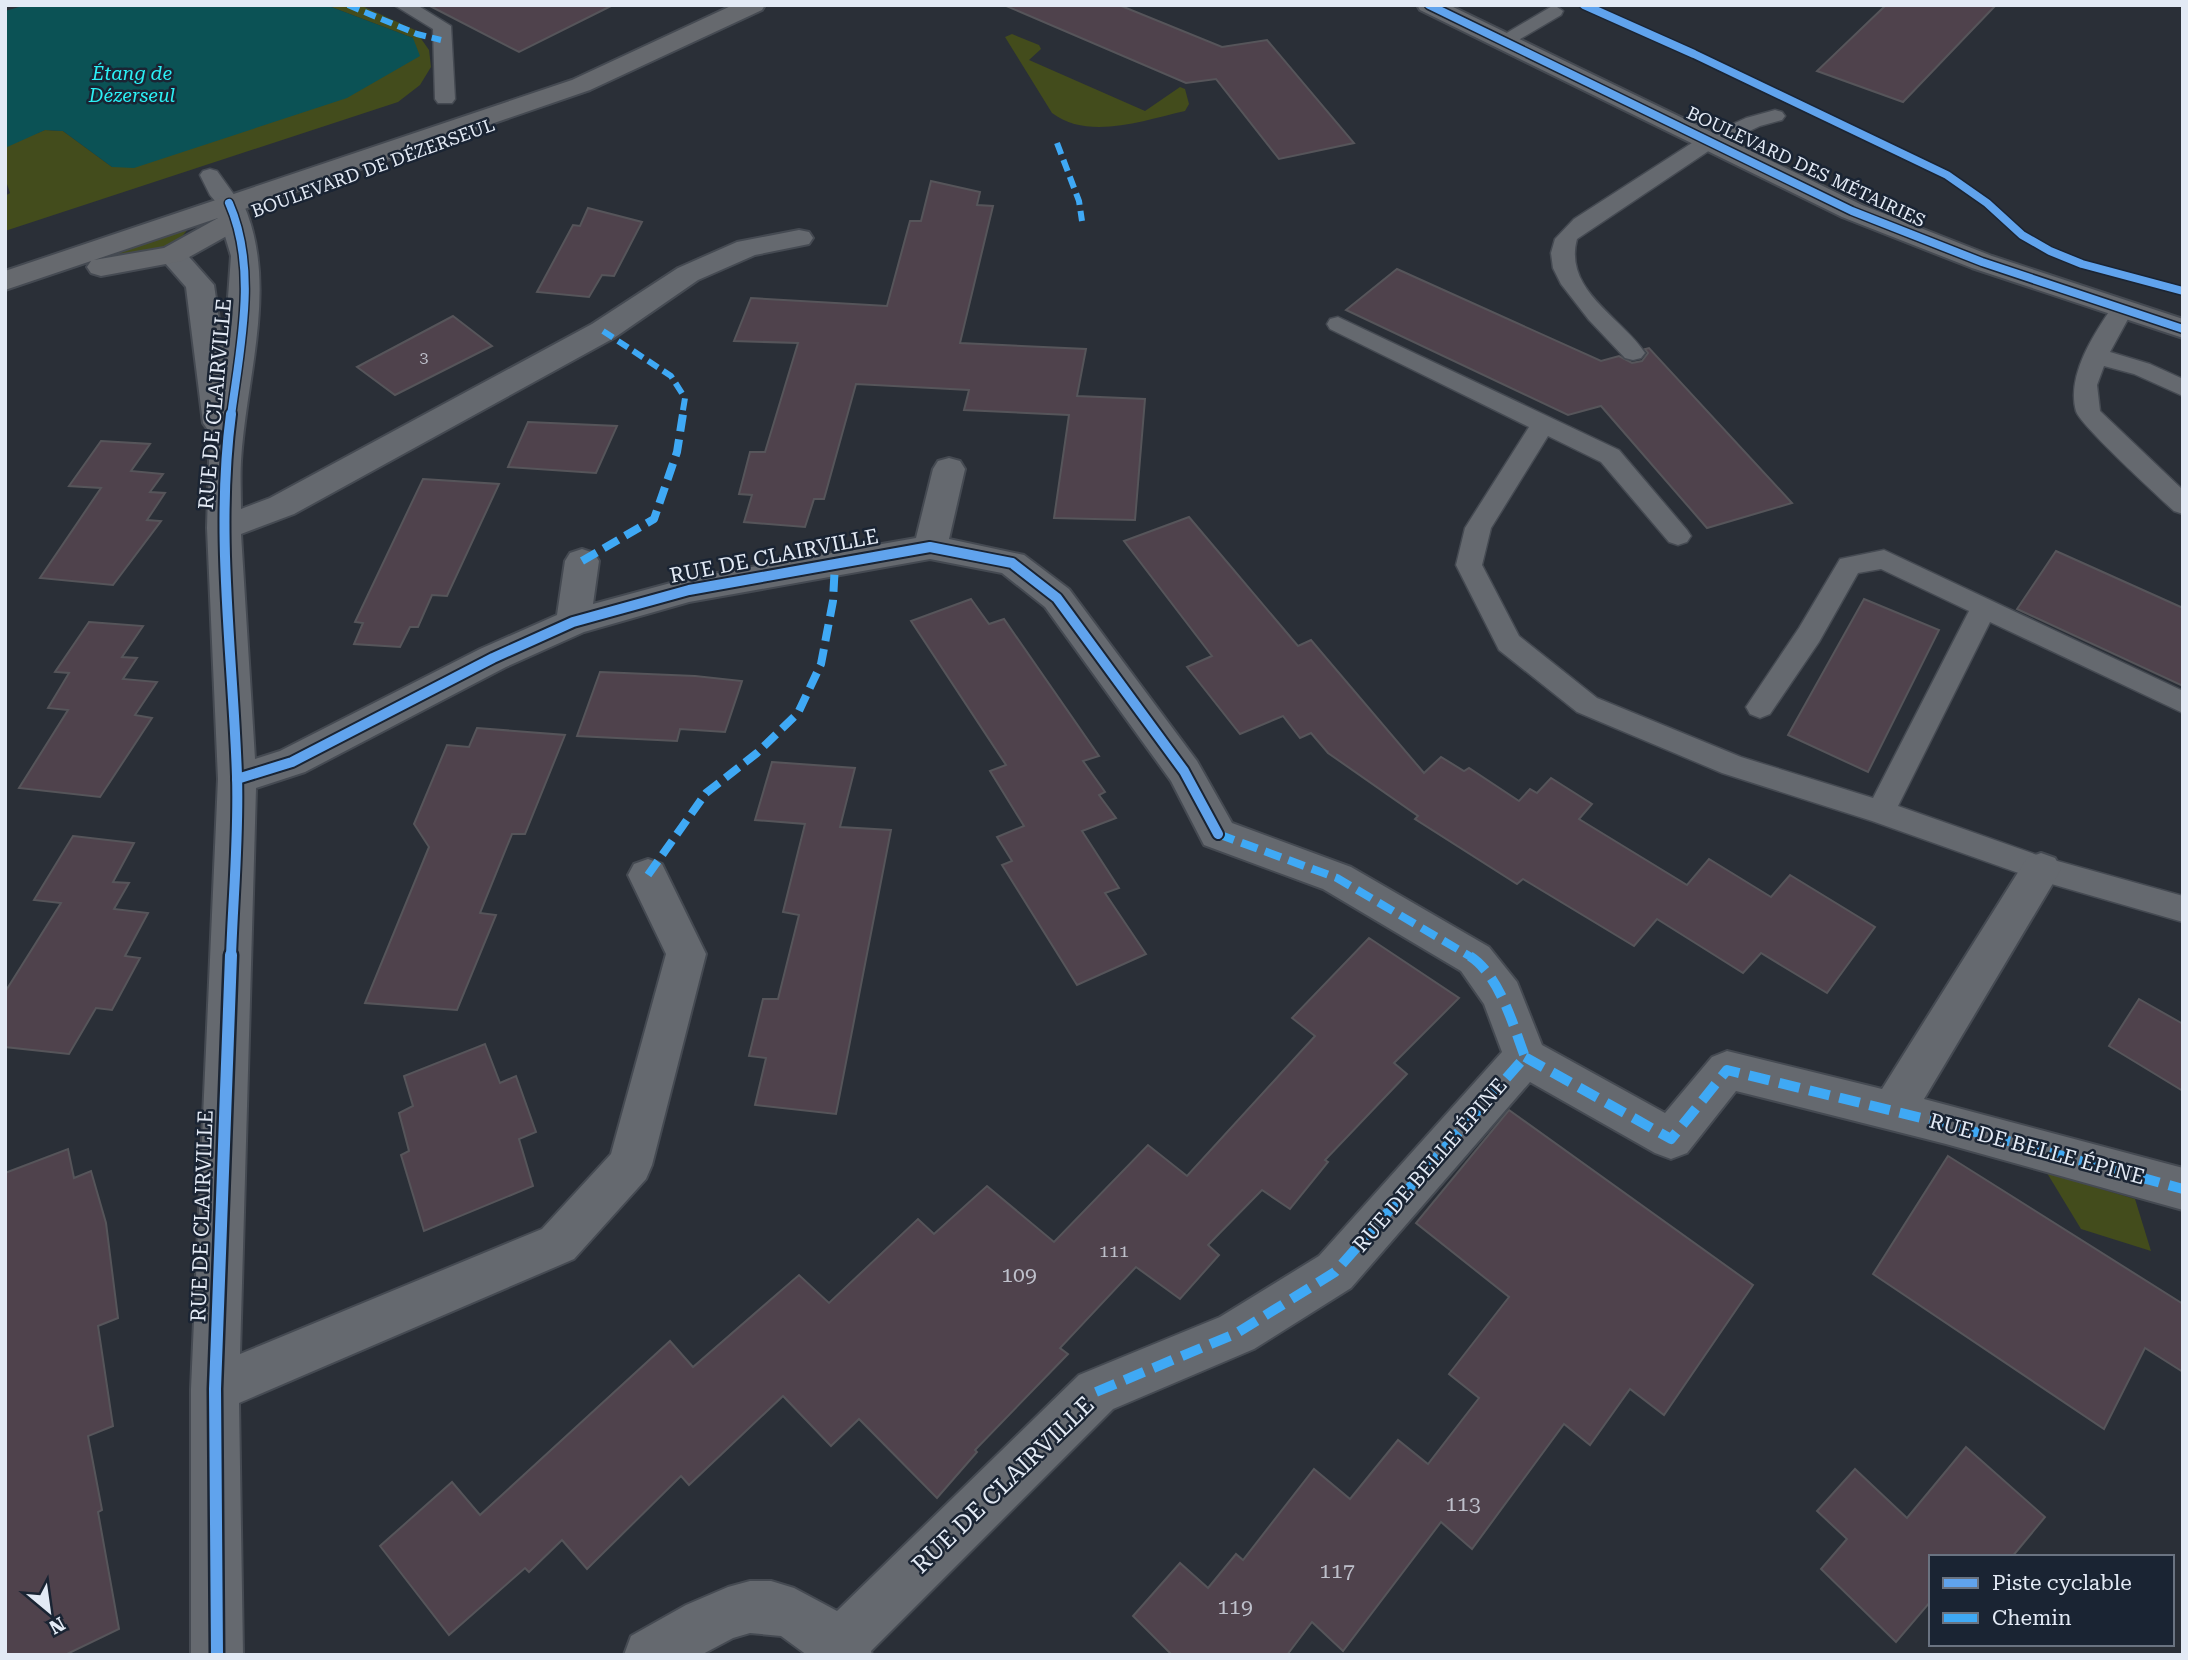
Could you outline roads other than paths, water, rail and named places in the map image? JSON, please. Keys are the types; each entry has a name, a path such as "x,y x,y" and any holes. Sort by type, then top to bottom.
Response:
{"street":[{"name":"BOULEVARD DE DÉZERSEUL","path":"5,281 225,199 462,138 752,5"},
{"name":"BOULEVARD DES MÉTAIRIES","path":"1429,5 1852,211 1982,262 2183,329"},
{"name":"BOULEVARD DE DÉZERSEUL","path":"5,294 84,270 172,255 204,234 225,199"},
{"name":"RUE DE CLAIRVILLE","path":"217,1655 215,1389 237,779 224,528 225,460 241,342 244,256 225,199"},
{"name":"RUE DE CLAIRVILLE","path":"224,528 282,506 591,337 688,274 747,248 799,238"},
{"name":"RUE DE CLAIRVILLE","path":"172,255 200,285 208,359 225,460"},
{"path":"930,547 948,470"},
{"name":"RUE DE CLAIRVILLE","path":"237,779 292,762 493,658 573,622 689,590 930,547 1012,563 1057,598 1184,771 1217,834 1337,878 1475,960 1502,995 1525,1057"},
{"path":"573,622 582,561"},
{"path":"1892,1112 2041,869"},
{"path":"215,1389 558,1244 630,1165 686,954 648,875"},
{"name":"RUE DE BELLE ÉPINE","path":"1335,1272 1525,1057 1671,1139 1727,1070 2183,1189"},
{"name":"RUE DE CLAIRVILLE","path":"650,1655 720,1616 745,1606 780,1607 808,1619 842,1651 1096,1392 1237,1333 1335,1272"}],"lane":[{"path":"404,5 442,26 445,99"},
{"path":"1503,41 1554,11"},
{"path":"1633,352 1578,293 1563,270 1561,251 1567,237 1582,224 1724,133 1757,119 1775,116"},
{"path":"2123,308 2096,356 2085,385 2088,413 2183,505"},
{"path":"1338,324 1610,456 1678,536"},
{"path":"2096,356 2142,369 2183,388"},
{"path":"1543,424 1478,528 1469,565 1509,643 1539,670 1587,705 1732,765 1880,812 2041,869 2183,909"},
{"path":"1760,708 1809,635 1849,566 1884,559 2183,704"},
{"path":"1880,812 1984,608"}],"water":[{"name":"Étang de Dézerseul","path":"26,5 326,5 413,38 420,56 347,98 134,168 112,167 63,131 45,130 5,148 5,11"}]}
